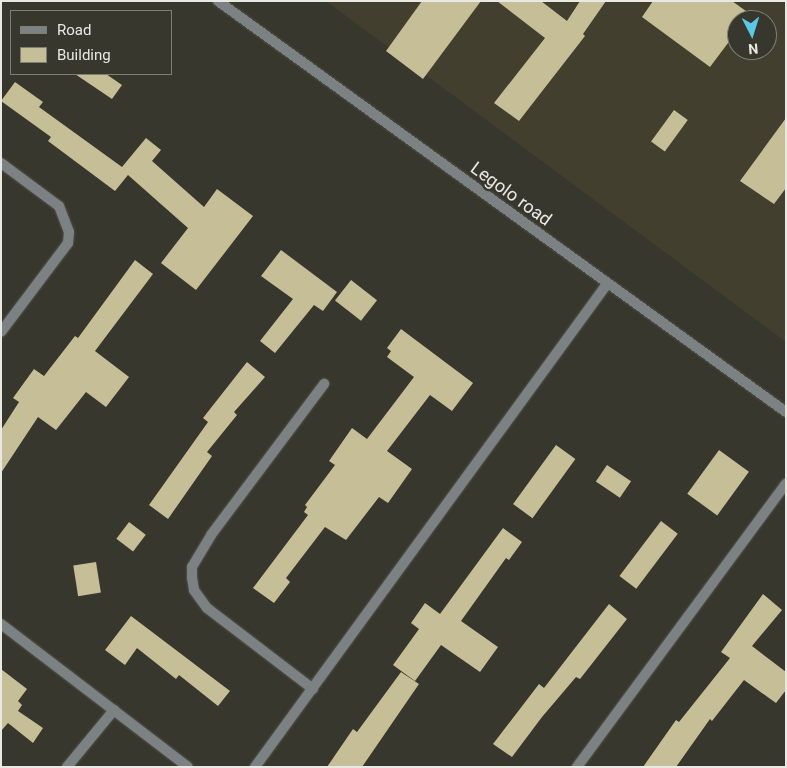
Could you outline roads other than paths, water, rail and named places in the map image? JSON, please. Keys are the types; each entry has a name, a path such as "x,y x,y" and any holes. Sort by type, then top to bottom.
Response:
{"street":[{"name":"Legolo road","path":"218,1 786,412"},
{"path":"1,163 59,206 69,232 68,243 1,332"},
{"path":"255,767 607,284"},
{"path":"313,689 207,608 194,590 192,567 211,535 324,384"},
{"path":"577,767 786,484"},
{"path":"1,624 188,767"},
{"path":"67,767 114,710"}]}
